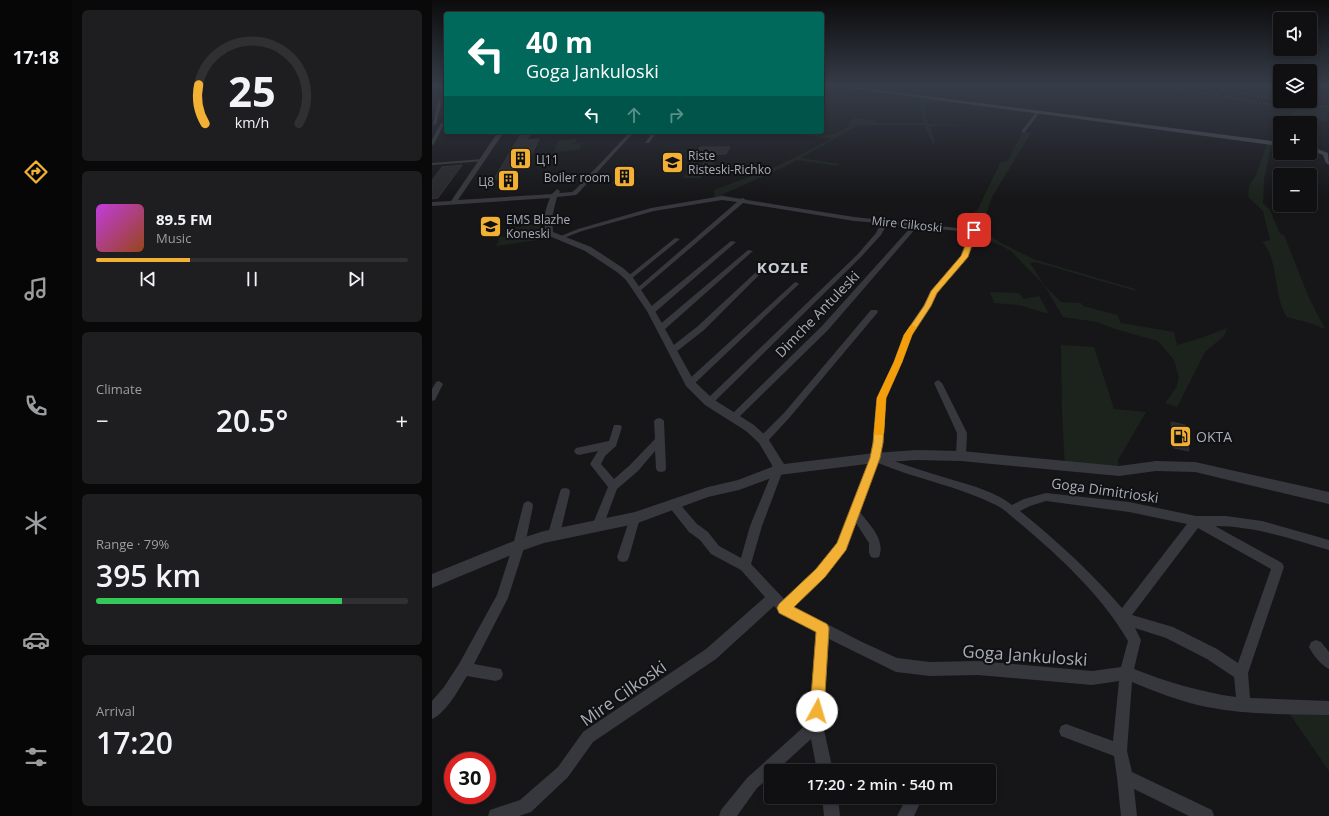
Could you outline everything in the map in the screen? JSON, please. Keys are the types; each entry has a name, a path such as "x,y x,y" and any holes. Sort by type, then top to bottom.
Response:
{"main road":[{"path":"1122,123 1273,143"},
{"path":"1317,151 1326,154 1329,162"}],"street":[{"path":"1023,131 1029,123"},
{"path":"433,124 444,124"},
{"path":"432,144 444,124"},
{"path":"432,204 455,200 500,134"},
{"path":"432,201 555,193 574,194 630,134"},
{"path":"647,142 653,134"},
{"path":"432,164 483,160"},
{"path":"555,193 547,225 550,233 558,238 588,249 620,270 629,278 651,310 690,383 709,402 750,428 762,440 778,464 778,470 756,526 745,566"},
{"name":"Mire Cilkoski","path":"558,238 593,226 660,208 722,198 743,200 769,206 854,219 915,226 974,230 964,257 933,293 927,306 908,335 882,398 878,443 875,458 842,546 821,573 784,608"},
{"path":"638,290 743,200"},
{"name":"Dimche Antuleski","path":"709,402 860,256 879,234 885,222"},
{"name":"Dimche Antuleski","path":"733,418 825,328 915,226"},
{"path":"629,278 677,239"},
{"path":"651,310 733,242"},
{"path":"661,328 750,252"},
{"path":"673,350 701,328 757,274"},
{"path":"690,383 796,284"},
{"path":"762,440 786,416 874,312"},
{"path":"938,383 962,433 961,456"},
{"path":"432,398 439,384"},
{"path":"659,421 661,468"},
{"path":"613,486 595,464 602,453 613,443 617,427"},
{"path":"598,526 613,486 634,468 659,441"},
{"path":"579,451 613,443"},
{"path":"432,580 520,545 554,534 635,518 708,492 739,485 778,470 875,458 916,455 961,456 1119,471 1156,466 1195,467 1329,498"},
{"path":"875,458 900,468 977,492 1001,502 1049,541 1100,592 1122,618 1135,640 1126,673 1120,751 1125,778 1129,816"},
{"path":"554,534 565,492"},
{"name":"Goga Dimitrioski","path":"1012,510 1028,502 1046,497 1129,507 1196,521 1226,521 1262,526 1329,545"},
{"name":"Goga Jankuloski","path":"674,505 693,528 704,536 715,550 745,566 773,598 784,608 857,647 896,665 930,669 978,668 1092,678 1126,673 1154,684 1207,700 1243,705 1329,708"},
{"path":"432,712 450,692 502,598 520,545 528,506"},
{"path":"855,513 875,542 875,553"},
{"path":"623,557 635,518"},
{"path":"1122,618 1196,521"},
{"name":"Goga Dimitrioski","path":"1196,521 1278,567 1241,673 1243,705"},
{"name":"Mire Cilkoski","path":"496,816 525,806 563,772 588,737 711,654 773,598"},
{"path":"1122,618 1168,632 1212,654 1241,673"},
{"path":"823,628 816,725 824,764"},
{"path":"1316,647 1329,662"},
{"path":"464,669 496,674"},
{"path":"727,816 752,783 816,725"},
{"path":"1066,731 1120,751"},
{"path":"1125,778 1206,816"},
{"path":"831,804 832,816"},
{"path":"905,816 911,804"}],"shaded area":[{"path":"849,123 985,125 930,127 935,140 933,145 924,125 859,125 801,158 840,164 838,166 797,160 721,195 773,204 769,206 715,199 714,190 771,169 832,139 804,135 805,134 829,135 838,132 850,124"},
{"path":"1023,131 1031,133 992,197 981,229 1001,243 1033,259 1135,289 1136,291 1035,262 1030,263 1044,285 1011,251 980,237 960,268 949,279 938,294 933,293 964,257 974,231 968,219 978,209 1000,163 1008,160"},
{"path":"576,139 576,142 570,144 581,143 579,150 554,152 558,141"},
{"path":"1268,142 1272,142 1264,179 1263,203 1270,210 1280,234 1284,235 1309,298 1325,329 1310,323 1287,317 1280,300 1271,257 1267,248 1262,242 1270,240 1263,211 1248,197 1249,185 1255,177"},
{"path":"705,158 716,158 713,165 704,165 708,166 701,178 683,178 690,166 701,166"},
{"path":"542,223 537,240 496,246 500,237 507,236 511,228"},
{"path":"1044,285 1061,302 1081,303 1083,306 1117,315 1121,323 1174,332 1177,345 1227,328 1224,336 1205,352 1177,407 1165,403 1176,388 1179,378 1174,360 1158,341 1115,329 1097,322 1063,317"},
{"path":"990,292 1019,293 1024,299 1039,296 1049,314 1019,305 994,303"},
{"path":"1061,345 1094,347 1114,409 1146,412 1118,460 1119,471 1065,467 1062,413"},
{"path":"1285,707 1329,708 1329,771"}],"building":[{"path":"521,134 530,134 527,140 539,139 527,161 517,162 510,178 494,179"},
{"name":"Riste Risteski-Richko","path":"700,147 730,147 726,154 695,155"},
{"path":"462,165 438,198 432,199 432,180 442,167"},
{"name":"Boiler room","path":"620,173 634,173 627,183 613,183"},
{"name":"OKTA","path":"1171,422 1185,425 1189,451 1174,448"}],"slow traffic":[{"path":"879,433 882,398 908,335 913,327"}],"place":[{"name":"Ц11","path":"521,159"},
{"name":"Riste Risteski-Richko","path":"672,162"},
{"name":"Boiler room","path":"625,177"},
{"name":"Ц8","path":"509,181"},
{"name":"EMS Blazhe Koneski","path":"491,226"},
{"name":"OKTA","path":"1180,436"}],"district":[{"name":"KOZLE","path":"783,267"}],"route":[{"path":"817,711 823,628 784,608 821,573 842,546 875,458 878,443 882,398 908,335 927,306 933,293 964,257 974,230"}]}
